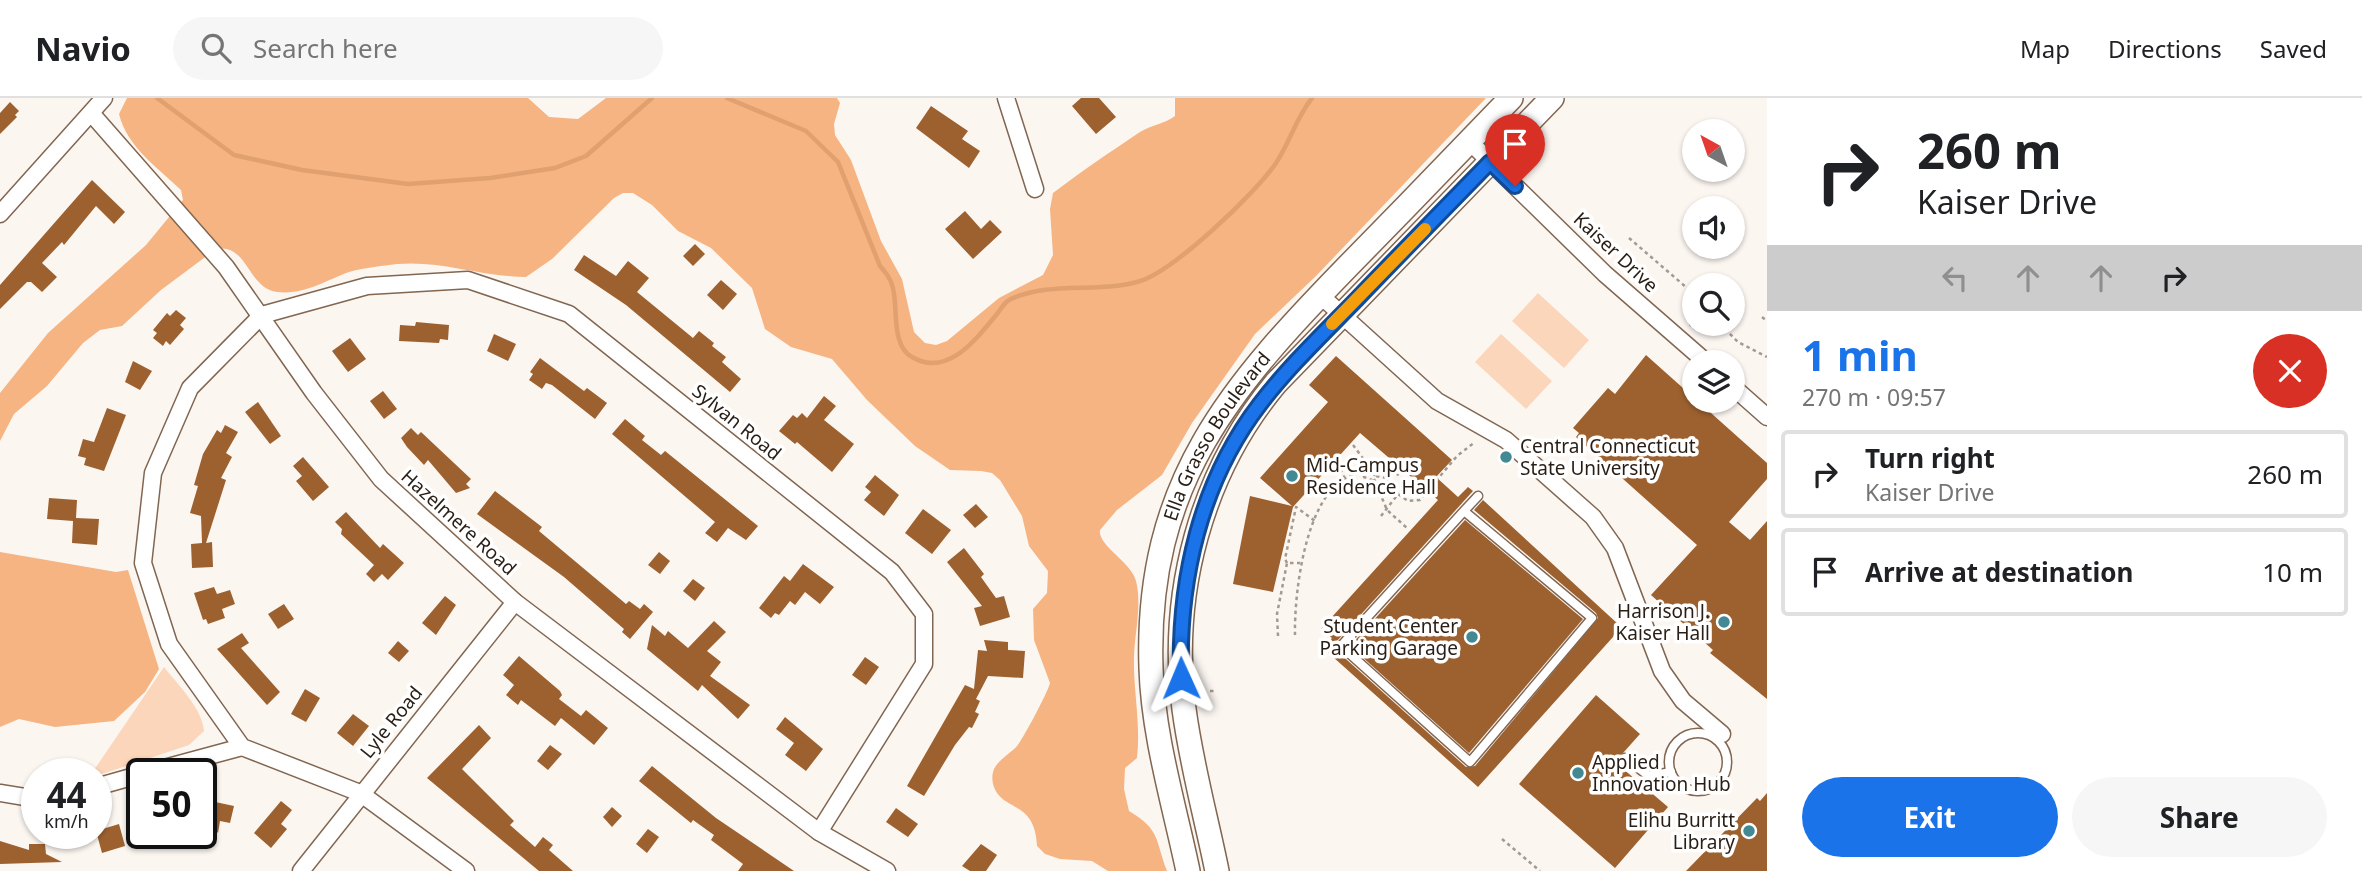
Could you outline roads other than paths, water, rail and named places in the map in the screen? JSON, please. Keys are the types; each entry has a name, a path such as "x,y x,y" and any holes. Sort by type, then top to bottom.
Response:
{"main road":[{"name":"Ella Grasso Boulevard","path":"1188,871 1153,701 1152,619 1163,548 1182,486 1217,416 1261,357 1511,98"},
{"name":"Ella Grasso Boulevard","path":"1217,871 1181,688 1182,614 1191,554 1211,492 1248,421 1283,375 1552,98"}],"street":[{"path":"0,214 104,98"},
{"path":"1006,98 1035,188"},
{"name":"Hazelmere Road","path":"90,113 226,267 314,393 381,479 515,602 819,832 887,871"},
{"name":"Kaiser Drive","path":"1469,142 1605,274 1692,350"},
{"name":"Sylvan Road","path":"262,315 367,286 468,280 569,314 891,572 925,614 924,664 819,832"},
{"path":"1320,295 1437,401 1506,440 1593,517 1615,548 1662,671 1683,701 1719,737"},
{"path":"262,315 190,388 153,473 143,563 169,645 242,747 360,793 466,871"},
{"path":"1745,398 1767,417"},
{"name":"Lyle Road","path":"301,871 360,793 515,602"},
{"path":"201,758 242,747"},
{"path":"0,793 21,796"}],"lane":[{"path":"1464,511 1592,618 1470,762 1341,646 1464,511 1478,496"},
{"path":"1698,733 1719,737 1726,757 1722,777 1716,785 1699,791 1690,790 1675,780 1671,772 1670,754 1680,739 1698,733"},
{"path":"1625,758 1649,776 1671,772"}],"waterway":[{"path":"157,98 234,155 302,170 408,184 490,178 555,168 586,156 652,98"},
{"path":"727,98 806,131 838,162 880,266 892,285 901,344 905,352 912,357 938,363 960,353 1011,299 1041,290 1106,287 1137,282 1170,264 1212,231 1266,176 1281,155 1312,98"}],"place":[{"name":"Central Connecticut State University","path":"1506,457"},
{"name":"Mid-Campus Residence Hall","path":"1292,476"},
{"name":"Harrison J. Kaiser Hall","path":"1724,622"},
{"name":"Student Center Parking Garage","path":"1472,637"},
{"name":"Applied Innovation Hub","path":"1578,773"},
{"name":"Elihu Burritt Library","path":"1749,831"}]}
